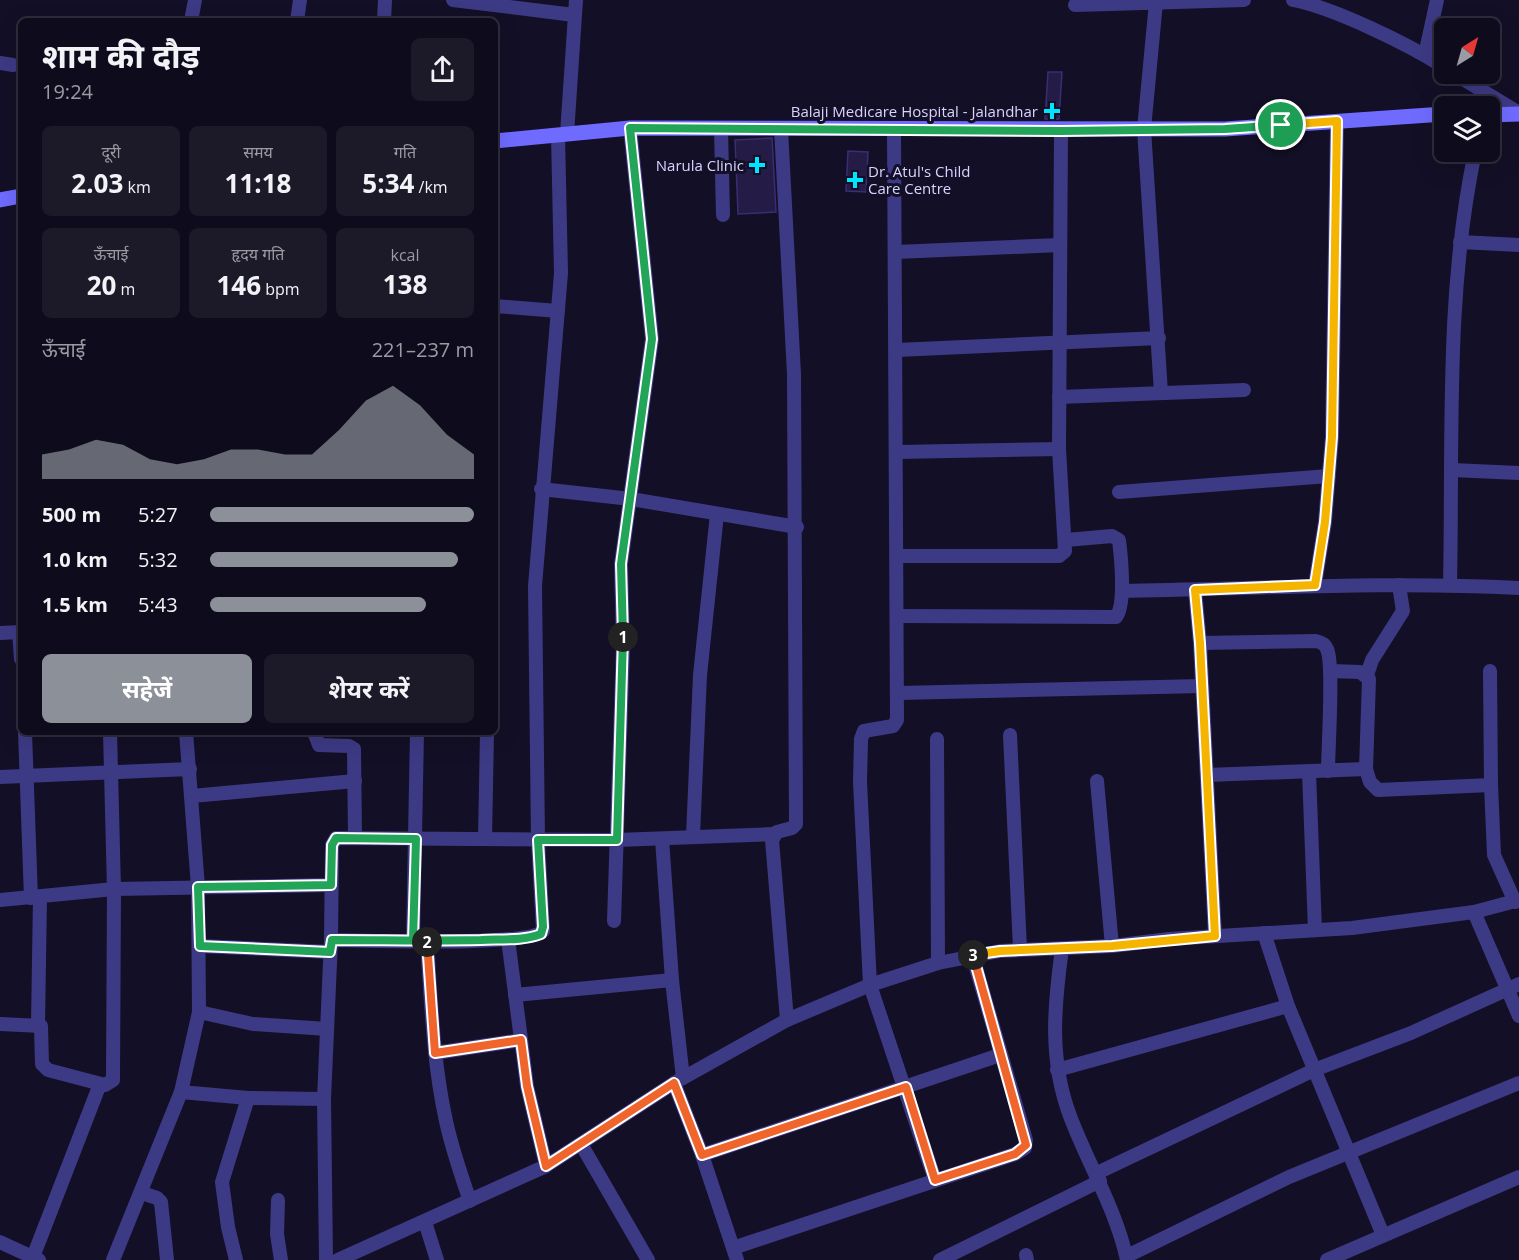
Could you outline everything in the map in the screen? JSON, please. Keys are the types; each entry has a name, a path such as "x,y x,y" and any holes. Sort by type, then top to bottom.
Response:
{"street":[{"path":"192,18 195,0"},
{"path":"297,18 300,0"},
{"path":"384,18 385,0"},
{"path":"453,0 574,15"},
{"path":"200,946 331,946 508,939 538,935 543,931 538,840 535,586 541,489 558,311 562,134 576,0"},
{"path":"1075,4 1244,0"},
{"path":"1293,0 1318,6 1434,61"},
{"path":"1425,55 1437,0"},
{"path":"1156,3 1144,129 1161,393"},
{"path":"1471,84 1519,114"},
{"path":"1500,115 1519,114"},
{"path":"498,141 630,128 1061,131 1225,129 1434,115"},
{"path":"1315,585 1329,476 1333,402 1337,121"},
{"path":"614,921 624,646 621,564 652,339 630,128"},
{"path":"721,129 723,215"},
{"path":"326,1260 324,1099 334,840 339,837 355,836 416,839 662,839 774,834 792,828 796,824 796,527 792,309 781,129"},
{"path":"894,129 897,252 899,693 896,724 868,729 861,739 860,783 870,986 906,1087 935,1180"},
{"path":"898,556 1059,556 1064,554 1066,540 1059,449 1061,131"},
{"path":"1450,585 1452,369 1460,242 1472,162"},
{"path":"0,200 18,197"},
{"path":"1460,242 1519,245"},
{"path":"897,252 1060,245"},
{"path":"498,306 558,311"},
{"path":"897,350 1159,338"},
{"path":"1059,397 1244,390"},
{"path":"897,452 1059,449"},
{"path":"1452,470 1519,473"},
{"path":"1119,492 1329,476"},
{"path":"541,489 631,499 796,527"},
{"path":"693,836 700,675 717,514"},
{"path":"897,616 1114,618 1119,613 1122,591 1117,537 1066,540"},
{"path":"1122,591 1315,585 1450,585 1519,588"},
{"path":"1400,585 1403,611 1371,660 1367,675 1366,769 1370,782 1378,790 1491,785"},
{"path":"1195,590 1200,643 1215,936"},
{"path":"0,633 18,632"},
{"path":"1200,643 1316,641 1328,650 1330,671 1328,771"},
{"path":"1330,671 1360,672 1367,675"},
{"path":"338,1260 546,1166 679,1080 787,1020 870,986 938,963 972,954 1020,949 1112,946 1215,936 1352,928 1474,912 1517,901 1494,855 1490,671"},
{"path":"899,693 1202,686"},
{"path":"26,735 36,897 38,1025"},
{"path":"0,1024 38,1025 43,1029 44,1067 100,1084 108,1084 115,1077 113,774 110,735"},
{"path":"113,1260 181,1092 199,1011 198,887 186,735"},
{"path":"315,735 319,744 353,748 355,836"},
{"path":"417,735 416,839 420,941 446,1120 470,1201"},
{"path":"485,839 488,735"},
{"path":"1010,735 1020,949"},
{"path":"937,739 938,963"},
{"path":"0,777 190,769"},
{"path":"1207,775 1366,769"},
{"path":"1309,772 1315,930"},
{"path":"192,796 355,781"},
{"path":"1097,781 1112,946"},
{"path":"774,834 772,840 787,1020"},
{"path":"662,839 679,1080 735,1254 935,1180 1015,1154 1025,1148 1026,1140 972,954"},
{"path":"0,900 114,889 331,885"},
{"path":"1474,912 1513,986 1519,1016"},
{"path":"1264,933 1288,1006 1383,1235"},
{"path":"508,939 527,1086 546,1166"},
{"path":"1062,949 1054,1010 1057,1070 1070,1117 1099,1177 1127,1258 1289,1177 1519,1083"},
{"path":"515,995 672,980"},
{"path":"939,1260 1314,1070 1411,1033 1513,986"},
{"path":"1057,1070 1288,1006"},
{"path":"199,1011 253,1024 327,1029"},
{"path":"435,1053 521,1040"},
{"path":"702,1155 1000,1055"},
{"path":"0,1242 36,1259 100,1084"},
{"path":"181,1092 248,1098 324,1099"},
{"path":"236,1260 226,1216 222,1182 232,1142 248,1098"},
{"path":"581,1144 648,1260"},
{"path":"1334,1258 1519,1177"},
{"path":"142,1193 162,1202 167,1260"},
{"path":"278,1200 281,1260"},
{"path":"425,1222 437,1260"}],"building":[{"path":"1048,72 1062,72 1059,119 1045,119"},
{"path":"772,138 776,212 738,214 735,140"},
{"path":"848,151 868,152 866,192 846,191"}],"place":[{"name":"Balaji Medicare Hospital - Jalandhar","path":"1052,111"},
{"name":"Narula Clinic","path":"757,165"},
{"name":"Dr. Atul's Child Care Centre","path":"855,180"}],"route":[{"path":"1281,125 1225,129 1061,131 630,128 652,339 621,564 624,646 617,840 538,840 543,927 543,931 538,935 508,939 427,941 332,940 330,952 200,946 198,887 331,885 332,845 336,838 355,836 416,839 413,940 427,941 435,1053 521,1040 527,1086 546,1166 674,1083 702,1155 906,1087 935,1180 1015,1154 1025,1148 1026,1140 972,954 1020,949 1112,946 1215,936 1200,643 1195,590 1315,585 1325,522 1332,437 1337,121 1281,125"}]}
